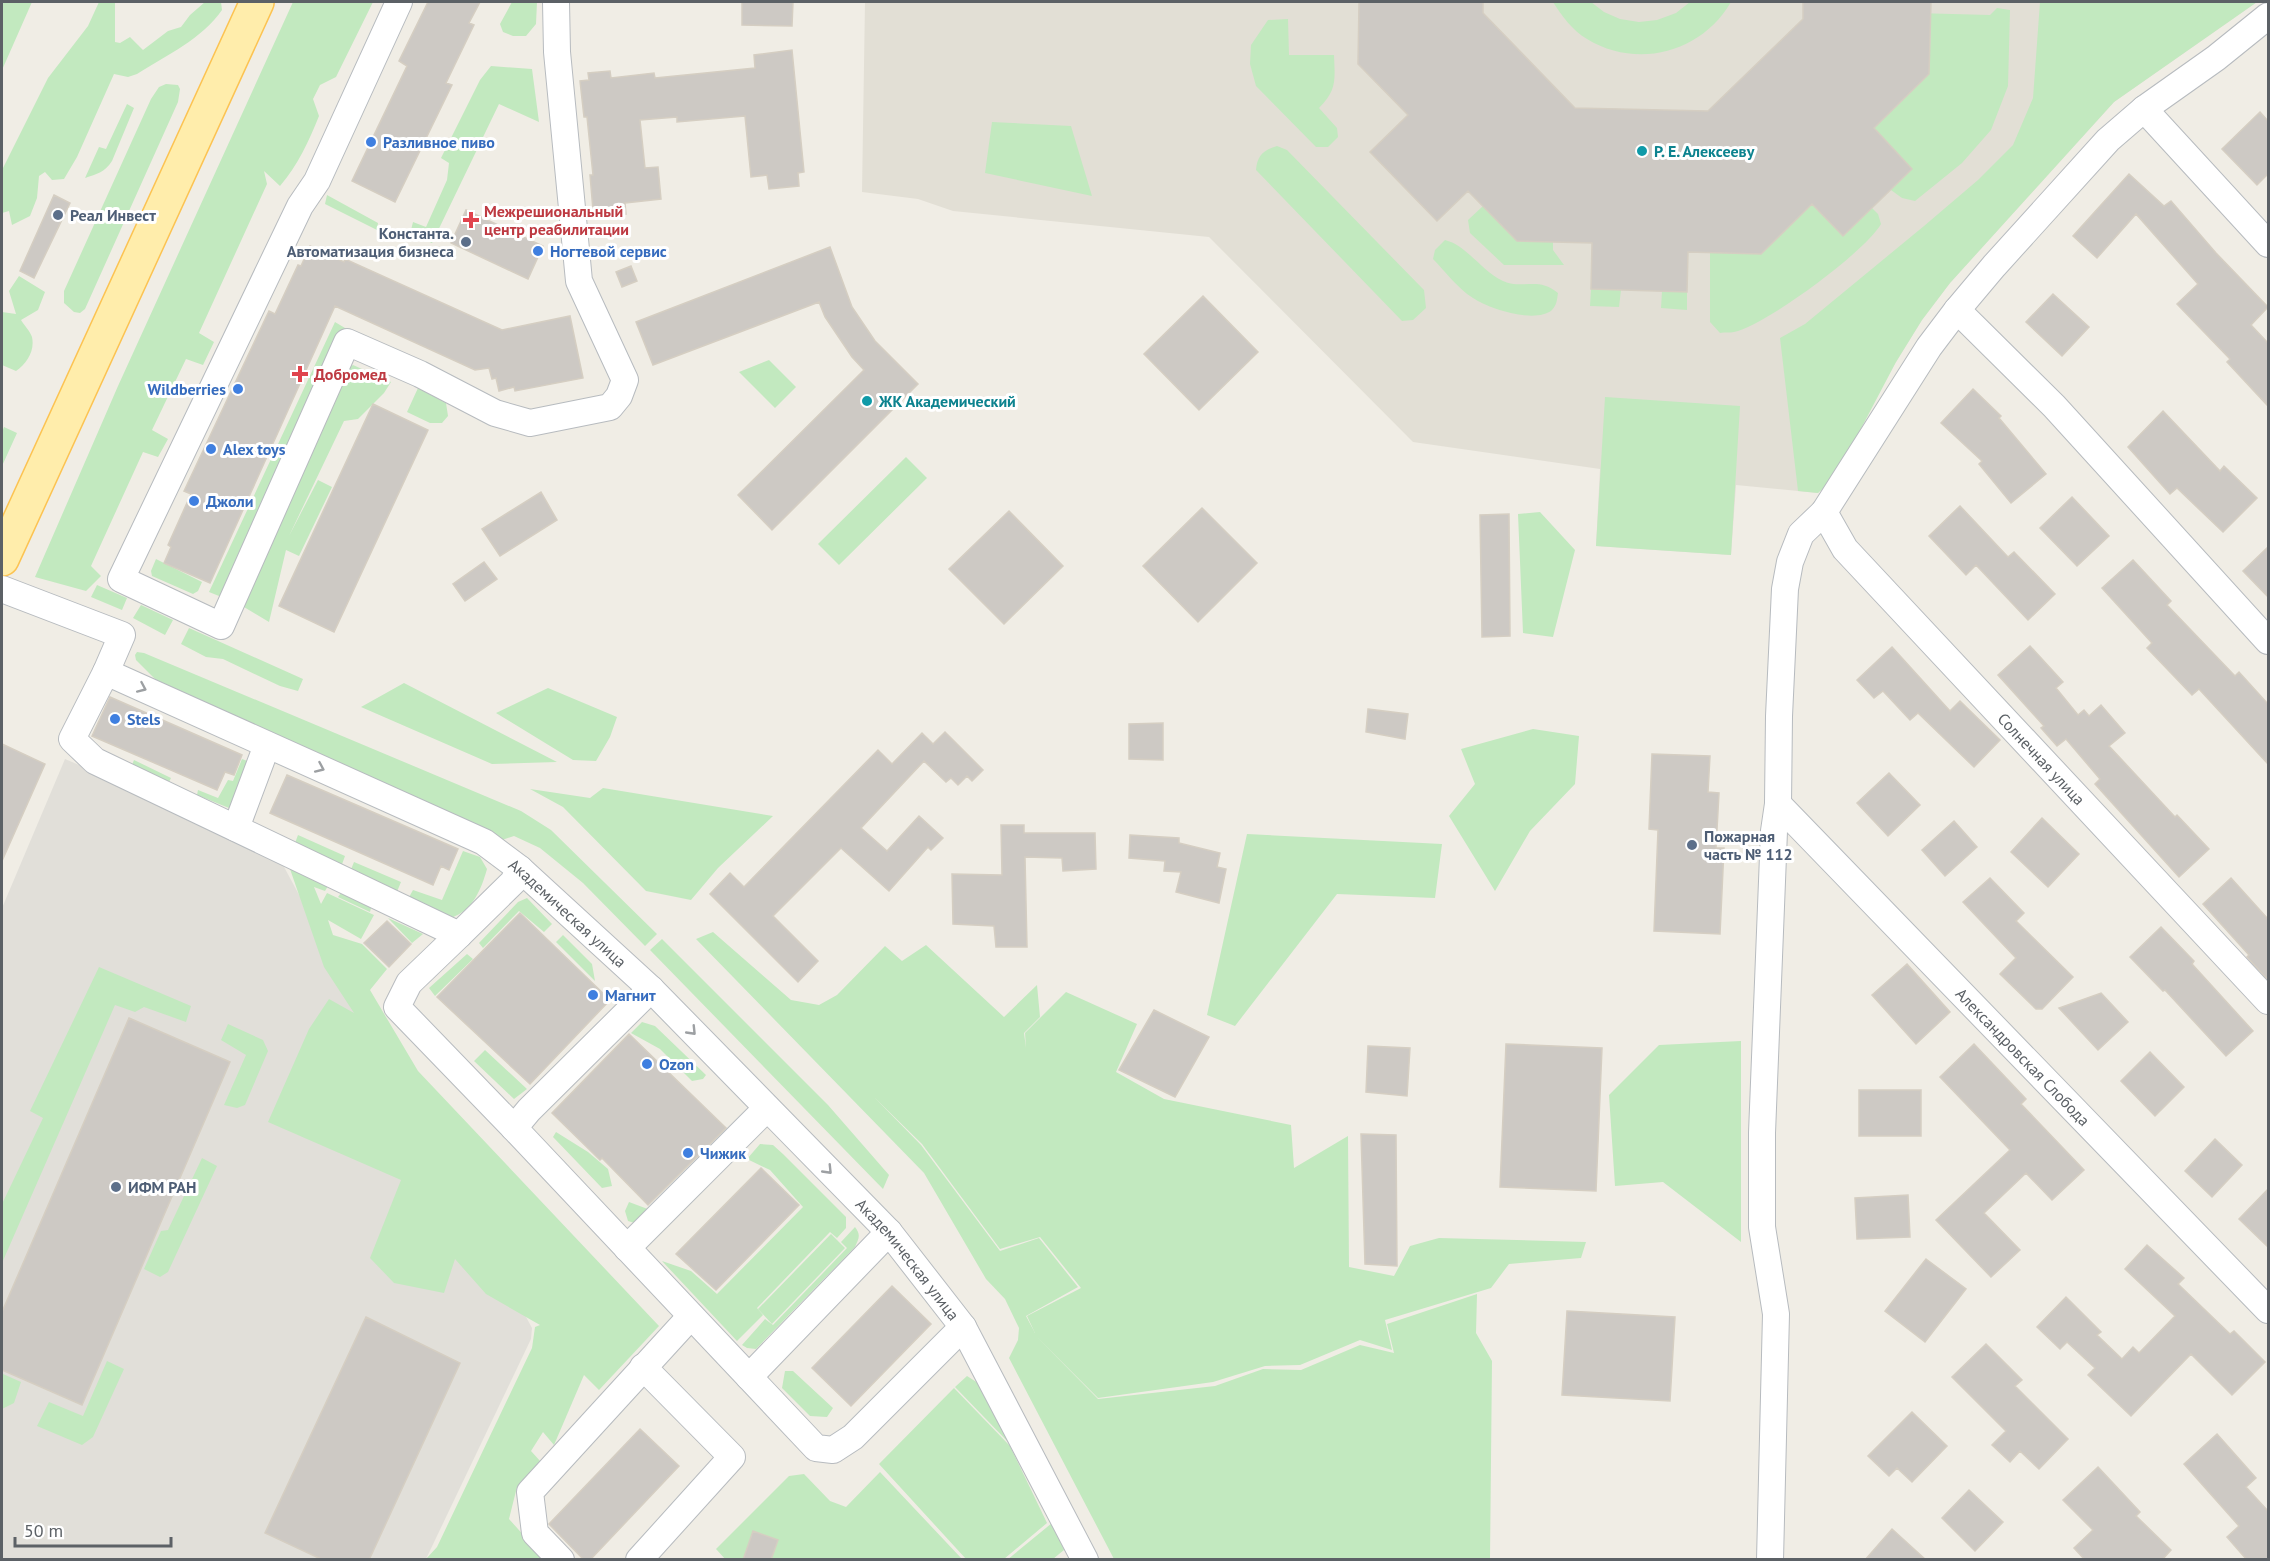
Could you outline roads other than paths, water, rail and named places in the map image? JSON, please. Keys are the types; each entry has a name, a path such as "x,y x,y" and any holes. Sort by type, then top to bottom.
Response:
{"main road":[{"path":"2,559 257,2"}],"street":[{"path":"399,2 317,181 300,206 121,579 221,627 347,342 420,374 495,413 530,423 610,406 619,396 625,380 579,281 557,52 556,2"},
{"path":"1770,1560 1776,1314 1762,1227 1762,1144 1774,831 1778,804 1779,716 1785,589 1790,562 1801,534 1824,512 1929,347 1957,310 2108,140 2144,109 2216,58 2268,16"},
{"path":"2144,109 2268,244"},
{"path":"1957,310 2054,406 2268,641"},
{"name":"Солнечная улица","path":"1824,512 1845,549 2268,1001"},
{"path":"2,589 122,635 72,739 95,760 459,934"},
{"name":"Академическая улица","path":"106,672 484,842 520,870 651,989 889,1232 963,1327 1085,1560"},
{"path":"236,828 267,745"},
{"name":"Александровская Слобода","path":"1778,804 2268,1310"},
{"path":"520,870 513,882 409,983 397,1007 816,1448 833,1450 853,1437 963,1327"},
{"path":"514,1128 651,989"},
{"path":"627,1248 767,1108"},
{"path":"749,1377 889,1232"},
{"path":"561,1560 535,1533 530,1492 691,1316"},
{"path":"639,1560 732,1457 644,1367"}],"place":[{"name":"Разливное пиво","path":"371,142"},
{"name":"Р. Е. Алексееву","path":"1642,151"},
{"name":"Реал Инвест","path":"58,215"},
{"name":"Межрешиональный центр реабилитации","path":"471,220"},
{"name":"Константа. Автоматизация бизнеса","path":"466,242"},
{"name":"Ногтевой сервис","path":"538,251"},
{"name":"Добромед","path":"300,374"},
{"name":"Wildberries","path":"238,389"},
{"name":"ЖК Академический","path":"867,401"},
{"name":"Alex toys","path":"211,449"},
{"name":"Джоли","path":"194,501"},
{"name":"Stels","path":"115,719"},
{"name":"Пожарная часть № 112","path":"1692,845"},
{"name":"Магнит","path":"593,995"},
{"name":"Ozon","path":"647,1064"},
{"name":"Чижик","path":"688,1153"},
{"name":"ИФМ РАН","path":"116,1187"}]}
